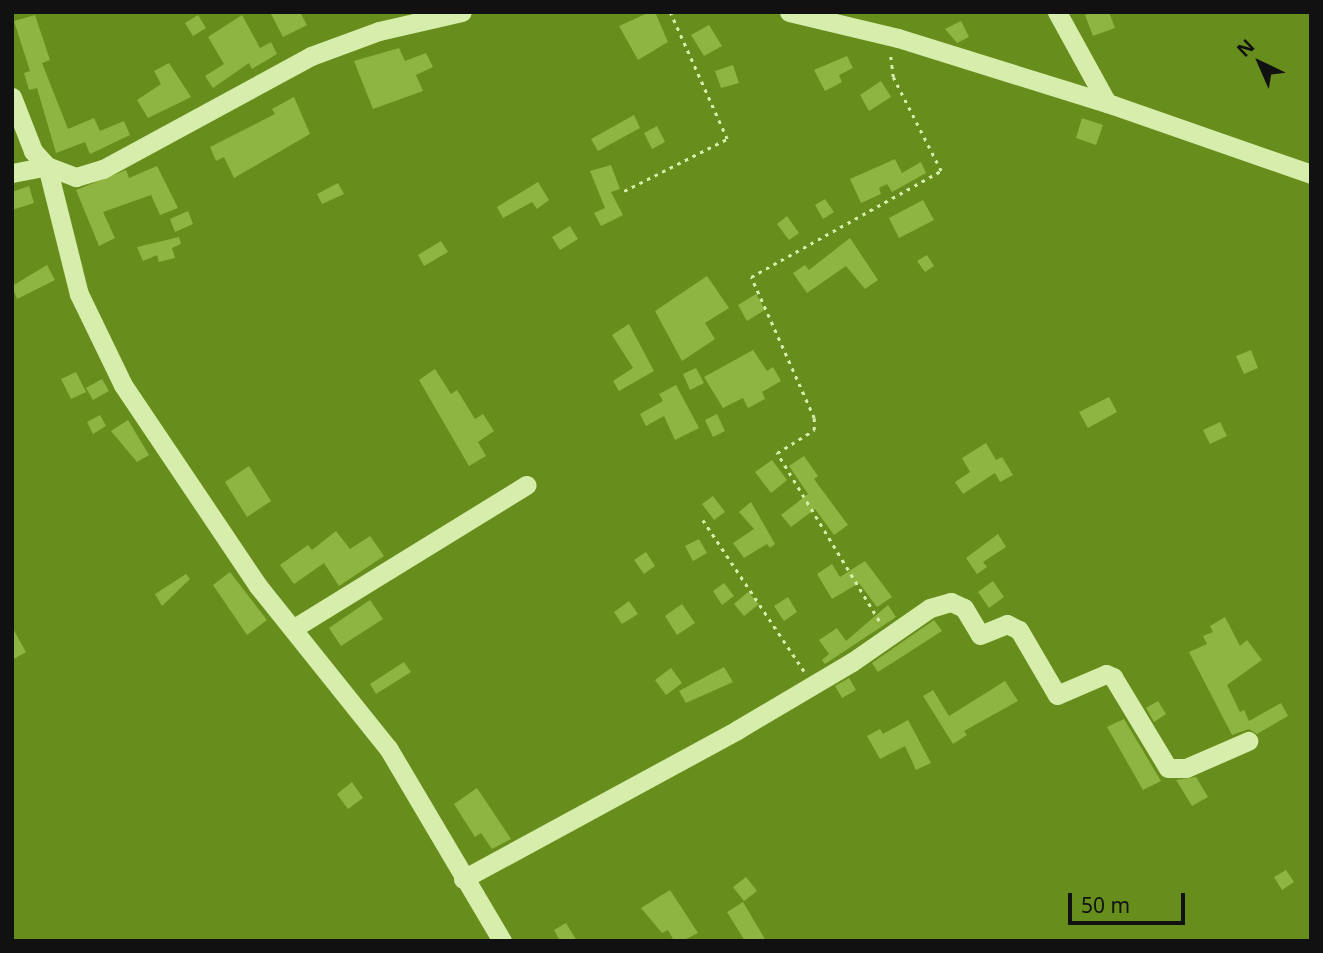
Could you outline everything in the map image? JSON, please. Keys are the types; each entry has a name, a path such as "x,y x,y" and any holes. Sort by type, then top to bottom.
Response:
{"street":[{"path":"12,97 33,151 47,166 76,177 103,169 311,56 379,31 462,12"},
{"path":"789,12 898,38 1107,103 1311,174"},
{"path":"1057,12 1107,103"},
{"path":"12,173 47,166"},
{"path":"47,166 79,294 123,385 258,586 388,748 502,941"},
{"path":"294,628 526,485"},
{"path":"463,879 737,730 812,683 852,662 930,608 951,602 964,608 979,635 1007,624 1019,630 1057,695 1106,674 1113,677 1168,768 1186,768 1248,741"}],"path":[{"path":"624,191 727,139 670,12"},
{"path":"888,635 777,453 814,430 814,418 751,277 941,171 893,77 889,48 898,38"},
{"path":"704,520 812,683"}],"building":[{"path":"270,12 300,12 307,25 283,37"},
{"path":"655,12 668,42 638,60 619,26"},
{"path":"1109,12 1115,28 1093,36 1085,15"},
{"path":"35,15 50,60 42,63 68,129 94,118 100,131 124,121 130,135 90,154 85,142 56,153 37,88 29,90 24,73 30,71 14,21"},
{"path":"198,15 206,28 193,36 185,23"},
{"path":"242,15 260,48 271,42 277,54 252,69 249,63 213,88 205,76 224,64 208,37"},
{"path":"961,21 969,37 957,43 945,29"},
{"path":"709,25 722,46 704,56 691,35"},
{"path":"399,48 405,61 426,53 433,67 416,75 423,91 373,109 354,61"},
{"path":"847,56 853,68 839,75 842,82 825,91 814,70"},
{"path":"169,63 191,97 148,118 137,100 161,84 154,71"},
{"path":"733,65 739,83 721,88 715,71"},
{"path":"881,81 891,97 869,111 860,95"},
{"path":"294,97 310,134 234,178 224,157 216,161 210,147 275,114 272,109"},
{"path":"634,115 640,128 598,151 591,139"},
{"path":"1082,118 1103,125 1096,145 1076,138"},
{"path":"657,126 665,142 652,149 644,133"},
{"path":"895,159 902,173 921,162 926,173 892,192 887,184 879,188 881,194 861,203 850,179"},
{"path":"611,165 620,189 611,192 623,215 601,226 594,213 605,208 590,171"},
{"path":"157,166 178,208 160,215 151,195 103,212 115,238 99,246 76,190 126,170 129,178"},
{"path":"538,182 549,200 537,209 532,202 503,218 497,207"},
{"path":"338,183 344,194 322,204 317,194"},
{"path":"29,186 34,203 12,210 12,192"},
{"path":"825,199 834,212 823,219 815,205"},
{"path":"923,200 934,220 899,238 889,218"},
{"path":"188,211 193,224 175,232 170,219"},
{"path":"787,216 799,233 789,240 777,224"},
{"path":"570,226 578,239 560,250 552,237"},
{"path":"179,237 181,244 172,248 175,258 159,262 157,255 143,261 137,247"},
{"path":"850,238 878,280 865,289 846,266 807,293 793,273 805,265 809,270"},
{"path":"441,241 448,252 424,266 418,255"},
{"path":"927,255 934,266 925,272 917,261"},
{"path":"47,265 55,280 17,299 12,286"},
{"path":"707,276 729,308 705,323 715,339 682,361 655,311"},
{"path":"756,294 765,310 747,321 738,305"},
{"path":"629,324 654,371 619,391 613,381 633,368 612,335"},
{"path":"753,350 767,371 773,367 781,381 762,392 765,399 748,408 743,398 723,408 704,377"},
{"path":"1251,350 1258,368 1244,374 1236,356"},
{"path":"696,368 704,383 690,390 683,374"},
{"path":"435,369 451,394 457,390 475,419 483,414 494,431 478,442 486,456 469,466 419,380"},
{"path":"76,372 86,392 71,399 61,379"},
{"path":"102,379 109,391 93,400 86,388"},
{"path":"676,385 699,428 675,440 664,416 646,426 640,414 663,401 659,394"},
{"path":"1109,397 1117,412 1088,428 1079,412"},
{"path":"717,414 725,431 713,437 705,420"},
{"path":"100,415 106,426 93,434 87,422"},
{"path":"128,420 149,455 137,462 111,431"},
{"path":"1220,422 1227,436 1210,444 1203,430"},
{"path":"986,443 996,460 1002,457 1013,475 1000,482 995,473 963,494 955,482 970,472 962,458"},
{"path":"804,456 818,476 814,479 848,525 834,535 815,509 791,527 781,515 808,494 789,466"},
{"path":"772,460 787,480 771,493 755,472"},
{"path":"249,466 271,501 247,517 225,482"},
{"path":"713,496 725,512 714,520 702,504"},
{"path":"751,502 775,544 770,548 767,544 744,558 733,543 754,529 739,512"},
{"path":"336,531 350,549 370,536 384,556 339,586 324,563 294,584 280,565 308,545 312,550"},
{"path":"998,534 1006,547 983,562 987,567 977,574 966,558"},
{"path":"699,539 707,553 693,561 685,546"},
{"path":"646,552 655,566 644,574 634,560"},
{"path":"865,561 892,597 877,607 859,583 832,599 817,574 832,564 840,577"},
{"path":"230,572 267,620 247,635 213,585"},
{"path":"186,574 190,579 162,606 155,594"},
{"path":"993,581 1004,597 989,608 978,592"},
{"path":"724,583 734,596 722,605 713,591"},
{"path":"748,592 759,604 744,616 734,604"},
{"path":"788,597 797,612 784,621 774,606"},
{"path":"370,600 383,619 341,646 329,628"},
{"path":"629,601 638,614 622,624 614,612"},
{"path":"682,604 695,623 677,635 665,616"},
{"path":"888,605 896,617 825,664 822,660 829,654 819,640 837,628 846,641"},
{"path":"1225,617 1240,646 1247,640 1262,660 1227,685 1240,712 1244,710 1249,721 1281,703 1288,716 1257,734 1249,729 1232,735 1189,652 1207,644 1203,636 1213,632 1210,626"},
{"path":"934,620 942,631 878,672 872,663"},
{"path":"12,627 26,652 12,660"},
{"path":"404,662 411,672 376,694 370,684"},
{"path":"724,667 733,682 686,703 679,691"},
{"path":"671,668 682,683 666,695 655,680"},
{"path":"849,678 856,690 842,698 835,686"},
{"path":"1005,681 1018,701 964,731 967,735 953,744 923,696 933,690 949,716"},
{"path":"1158,701 1166,714 1154,722 1146,708"},
{"path":"1124,719 1161,781 1143,790 1107,727"},
{"path":"908,720 931,763 916,770 905,746 880,759 867,736 880,729 883,734"},
{"path":"1196,777 1208,797 1192,806 1176,780"},
{"path":"352,782 363,798 348,809 337,794"},
{"path":"477,788 511,839 492,849 481,833 475,837 454,804"},
{"path":"1286,870 1294,882 1282,890 1274,877"},
{"path":"746,877 757,891 744,901 733,887"},
{"path":"670,890 698,933 682,941 674,941 668,930 662,933 641,908"},
{"path":"743,902 766,941 745,941 727,912"},
{"path":"566,923 577,941 560,941 554,930"}]}
